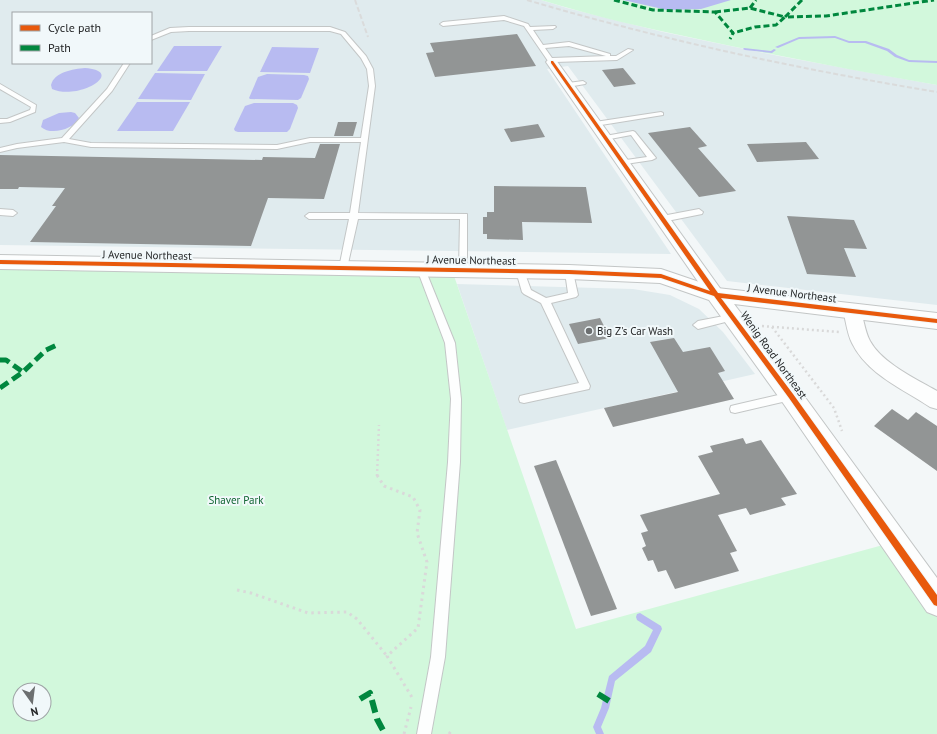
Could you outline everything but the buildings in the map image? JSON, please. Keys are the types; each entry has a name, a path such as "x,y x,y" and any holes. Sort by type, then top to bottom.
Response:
{"street":[{"name":"Wenig Road Northeast","path":"551,61 662,219 792,396 937,602"},
{"name":"J Avenue Northeast","path":"0,262 569,272 662,276 716,294 937,321"},
{"path":"852,310 863,346 873,358 937,401"}],"lane":[{"path":"442,24 504,18 526,25 551,61 617,58 630,50"},
{"path":"529,29 553,26"},
{"path":"152,38 170,30 189,29 330,29 344,33 364,57 370,69 372,86 354,216 343,268"},
{"path":"541,47 569,44 617,58"},
{"path":"64,140 110,90 126,64"},
{"path":"568,85 583,83"},
{"path":"0,86 34,106 33,111 8,121 0,121"},
{"path":"595,124 661,114"},
{"path":"604,138 633,133 652,158 622,163"},
{"path":"0,150 17,146 64,140 91,145 277,147 310,140 364,140"},
{"path":"0,212 13,212"},
{"path":"662,219 700,212"},
{"path":"309,216 464,216 463,270"},
{"path":"421,270 450,343 456,399 454,462 438,657 424,734"},
{"path":"520,271 527,292 545,301 585,386 524,399"},
{"path":"545,301 573,295 569,272"},
{"path":"698,325 734,317"},
{"path":"735,409 792,396"}],"path":[{"path":"761,326 859,333"},
{"path":"772,327 834,408 844,436"},
{"path":"379,425 377,476 384,486 413,497 420,510 417,533 427,562 418,628 388,656"},
{"path":"237,590 251,592 308,613 347,612 357,619 388,656 413,698 404,734"}],"shaded area":[{"path":"0,0 541,0 663,32 779,56 937,85 937,305 727,281 568,66 547,69 671,254 0,245"},
{"path":"457,284 633,289 670,295 699,309 723,332 755,374 507,430"}],"green space":[{"path":"541,0 937,0 937,85 847,69 678,35"},
{"name":"Shaver Park","path":"0,262 452,270 576,629 894,542 937,602 937,734 0,734"}],"water":[{"path":"623,0 731,0 701,9 667,10"},
{"path":"174,46 222,46 207,71 157,71"},
{"path":"272,47 319,48 310,73 260,72"},
{"path":"85,68 97,70 101,74 100,79 94,84 74,91 63,92 52,89 51,85 53,81 60,74 70,70"},
{"path":"155,73 205,74 191,100 138,99"},
{"path":"267,74 304,75 308,76 309,79 301,98 298,100 250,99 249,98 258,77"},
{"path":"137,102 190,102 173,131 117,131"},
{"path":"254,103 293,103 297,105 298,108 290,129 287,132 235,131 234,129 245,106"},
{"path":"59,113 75,113 79,118 67,128 50,131 41,127 43,120"}],"waterway":[{"path":"777,47 799,38 835,37 849,42 865,42 888,50 896,56 909,61 937,62"},
{"path":"745,49 772,52 774,50"},
{"path":"600,734 597,727 605,708 612,679 648,649 658,629 640,617"}],"railway":[{"path":"355,0 368,37"},
{"path":"527,0 679,41 833,74 937,92"}],"marked path":[{"path":"614,0 653,10 715,12 733,33 730,39"},
{"path":"750,8 756,0"},
{"path":"802,0 785,17 826,16 934,0"},
{"path":"715,12 750,8 785,17 776,25 755,27 733,33"},
{"path":"0,388 23,372 46,350 59,344"},
{"path":"0,360 6,360 23,372"},
{"path":"360,699 370,693 377,719 385,734"},
{"path":"598,694 614,704"}],"cycle path":[{"path":"552,62 716,295 791,396 937,602"},
{"path":"0,262 569,272 661,276 716,295 937,321"}],"place":[{"name":"Big Z's Car Wash","path":"589,331"}]}
